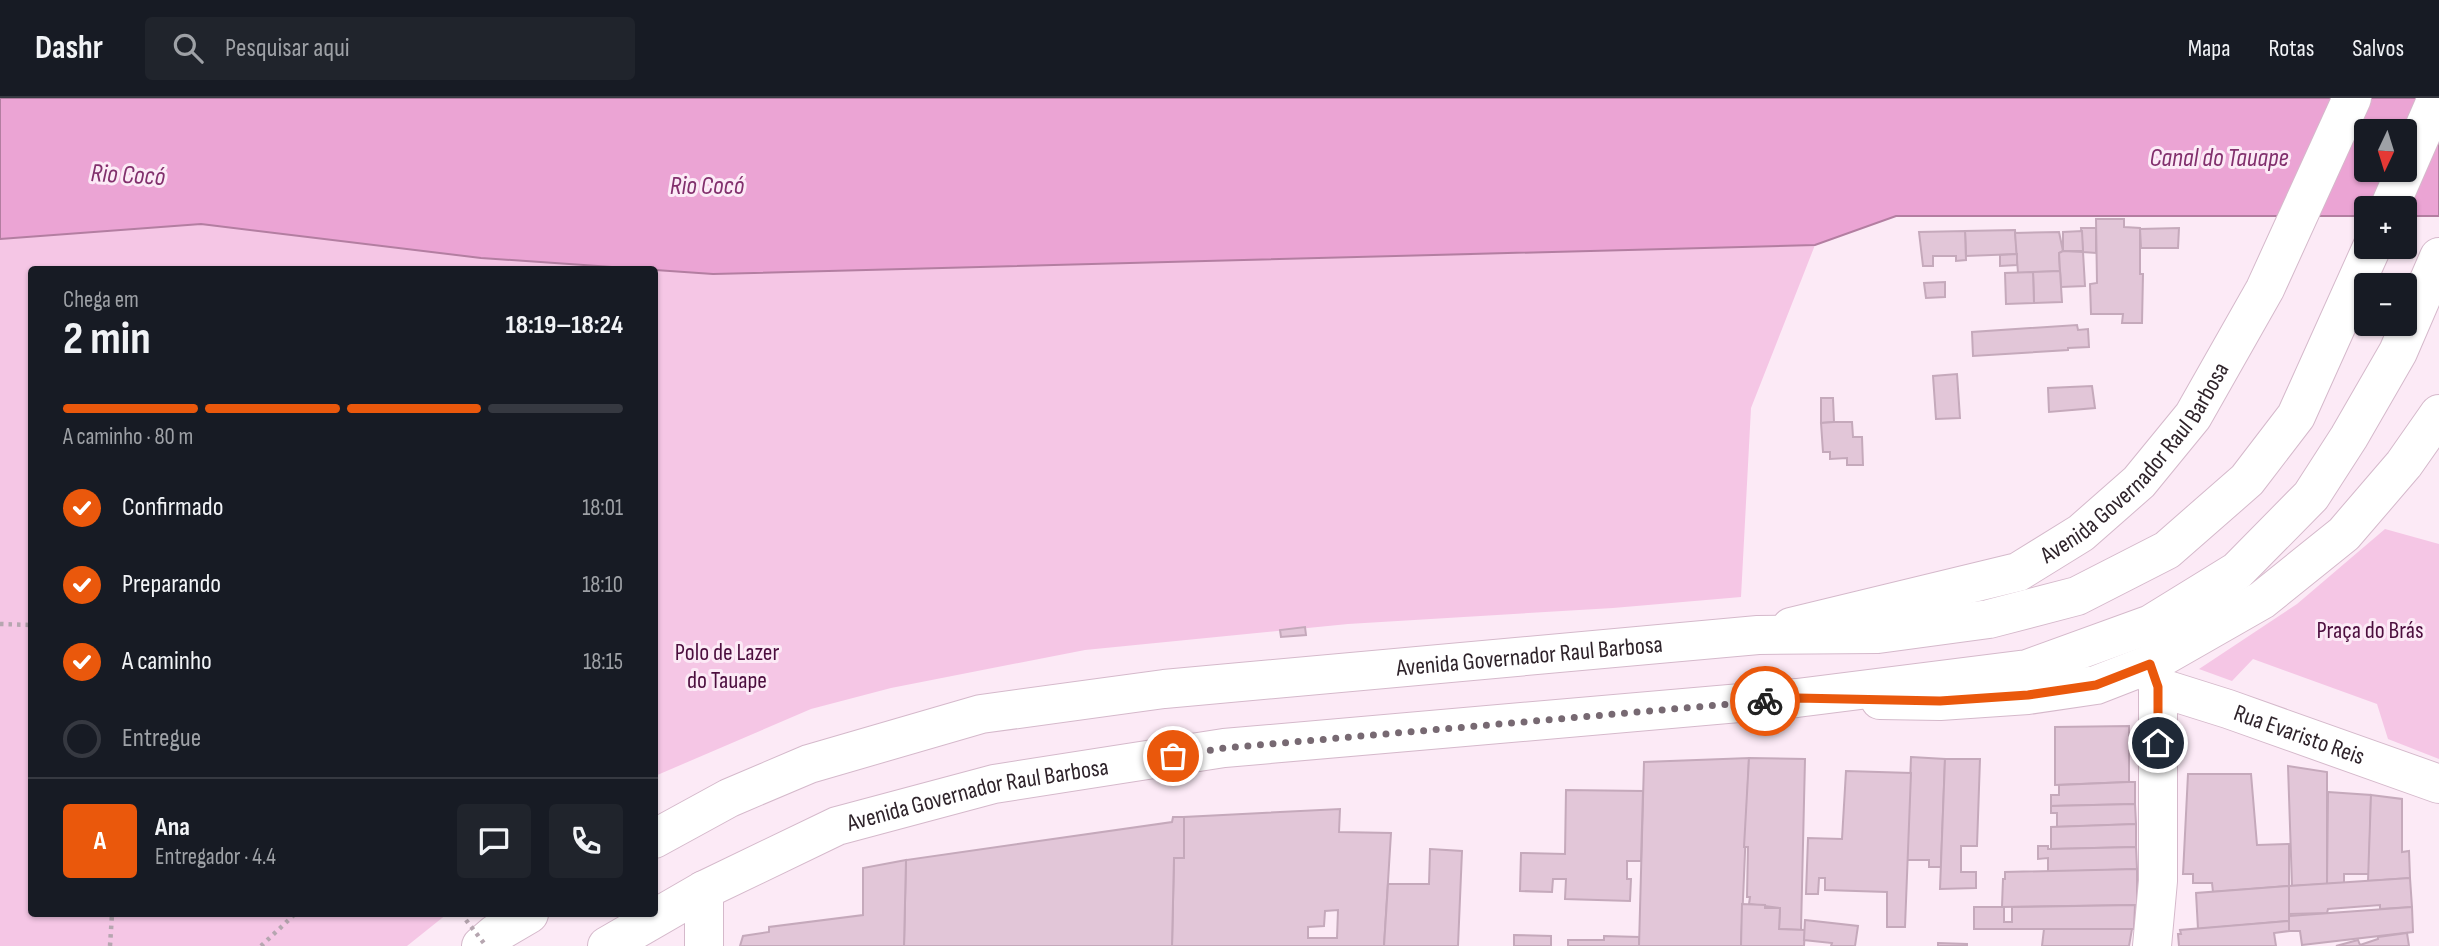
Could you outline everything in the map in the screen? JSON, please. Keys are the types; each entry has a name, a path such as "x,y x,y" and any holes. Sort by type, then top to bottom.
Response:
{"main road":[{"name":"Avenida Governador Raul Barbosa","path":"1758,635 2018,572 2081,533 2139,482 2193,416 2265,289 2352,98"},
{"path":"2394,196 2437,98"},
{"name":"Avenida Governador Raul Barbosa","path":"658,917 704,890 837,826 994,784 1224,748 1797,698 2027,669 2151,624 2237,571 2311,496 2349,438 2398,352 2439,257"},
{"name":"Avenida Governador Raul Barbosa","path":"658,837 729,798 810,764 981,714 1164,689 1758,635 1878,634 1989,620 2077,596 2167,550 2247,480 2296,416 2367,259"},
{"name":"Avenida Governador Raul Barbosa","path":"1797,698 1940,701 2028,695 2154,676 2262,600 2344,534 2404,464 2439,414"},
{"path":"2152,946 2158,881 2154,676"},
{"name":"Rua Evaristo Reis","path":"2154,676 2228,709 2439,784"},
{"path":"704,890 705,946"},
{"path":"478,937 495,934 524,917"},
{"name":"Avenida Governador Raul Barbosa","path":"607,946 657,917"}],"path":[{"path":"0,624 28,625"},
{"path":"110,946 112,917"},
{"path":"261,946 292,917"}],"green space":[{"path":"201,224 481,258 603,266 28,266 28,917 443,917 407,946 0,946 0,239"},
{"name":"Polo de Lazer do Tauape","path":"1815,245 1751,408 1741,597 1613,608 1348,624 1085,650 891,688 811,709 658,775 658,270 713,274"},
{"name":"Praça do Brás","path":"2385,529 2439,544 2439,759 2388,739 2377,704 2253,659 2232,681 2199,669 2297,604"}],"water":[{"name":"Rio Cocó","path":"0,98 2439,98 2439,216 2417,216 2417,196 2354,196 2354,216 1896,216 1815,245 713,274 658,270 658,266 597,266 481,258 201,224 0,239"}],"building":[{"path":"2096,219 2124,219 2124,227 2140,228 2142,323 2122,323 2123,314 2091,314 2090,284 2097,283"},
{"path":"2081,228 2096,228 2096,253 2083,252"},
{"path":"2179,228 2178,248 2141,248 2140,229"},
{"path":"2015,230 2017,254 1966,256 1965,231"},
{"path":"1965,231 1966,260 1956,261 1956,256 1933,256 1933,266 1923,266 1919,232"},
{"path":"2082,231 2083,251 2063,251 2063,232"},
{"path":"2059,232 2063,251 2059,253 2060,271 2018,273 2015,233"},
{"path":"2083,252 2085,286 2061,287 2059,253"},
{"path":"2017,254 2017,265 2000,266 2000,255"},
{"path":"2060,271 2062,302 2034,303 2033,272"},
{"path":"2033,272 2034,303 2006,304 2005,273"},
{"path":"1945,282 1945,297 1926,298 1924,283"},
{"path":"2077,325 2078,330 2088,329 2089,347 1973,356 1972,332"},
{"path":"1957,374 1960,418 1936,419 1933,376"},
{"path":"2092,386 2095,408 2049,412 2048,388"},
{"path":"1821,398 1833,398 1834,422 1821,423"},
{"path":"1852,422 1853,437 1862,437 1863,465 1847,465 1847,458 1830,459 1830,452 1823,452 1821,423"},
{"path":"1305,627 1306,635 1281,637 1280,630"},
{"path":"2129,726 2129,782 2055,785 2055,727"},
{"path":"1911,757 1945,759 1941,867 1929,867 1929,860 1907,860"},
{"path":"1749,758 1741,946 1639,946 1644,762"},
{"path":"1749,758 1805,759 1801,930 1779,929 1780,908 1749,904 1748,847 1744,847"},
{"path":"1945,759 1980,759 1977,846 1961,846 1961,872 1976,872 1976,888 1940,889"},
{"path":"2288,766 2327,772 2327,884 2292,886"},
{"path":"1846,771 1911,773 1905,927 1887,927 1887,892 1825,890 1825,878 1819,878 1818,894 1806,894 1808,838 1842,839"},
{"path":"2188,774 2251,774 2257,845 2289,844 2289,886 2213,892 2212,883 2193,883 2193,874 2183,874"},
{"path":"2135,782 2135,804 2051,806 2051,795 2059,795 2059,785"},
{"path":"1566,790 1643,791 1641,861 1627,861 1627,879 1631,879 1630,901 1565,899 1566,879 1553,879 1552,892 1520,891 1521,853 1565,854"},
{"path":"2328,792 2371,795 2369,874 2344,874 2344,883 2327,884"},
{"path":"2371,795 2402,799 2402,852 2409,851 2410,878 2368,881"},
{"path":"2135,804 2136,824 2057,827 2057,813 2051,813 2051,806"},
{"path":"1340,809 1339,832 1391,833 1384,946 1172,946 1174,858 1184,858 1184,817","holes":["1338,910 1337,938 1308,938 1308,927 1324,926 1325,911"]},
{"path":"1173,817 1184,817 1184,858 1174,858 1172,946 904,946 906,860 1172,822"},
{"path":"2136,824 2136,847 2051,849 2051,827"},
{"path":"2038,846 2048,846 2048,849 2136,847 2137,869 2048,872 2048,858 2038,859"},
{"path":"1430,849 1462,851 1458,946 1384,946 1388,884 1429,884"},
{"path":"906,860 904,946 740,946 743,936 769,932 769,927 863,915 863,868"},
{"path":"2137,869 2137,905 2002,907 2005,872"},
{"path":"2410,878 2412,907 2380,909 2380,905 2328,909 2327,913 2289,914 2289,886"},
{"path":"2289,886 2289,921 2198,929 2196,893"},
{"path":"1742,904 1780,908 1779,929 1805,930 1804,946 1741,946"},
{"path":"2135,905 2134,929 1974,929 1974,907 2004,907 2004,922 2012,922 2012,907"},
{"path":"2412,907 2413,932 2302,945 2300,931 2289,931 2289,916"},
{"path":"1805,920 1858,926 1855,946 1831,946 1832,943 1804,940"},
{"path":"2289,921 2289,931 2274,933 2276,946 2179,946 2180,930"},
{"path":"2044,929 2132,929 2129,946 2042,946"},
{"path":"2407,933 2409,946 2336,946 2358,940 2360,945 2378,937"},
{"path":"1514,935 1551,936 1551,946 1514,946"},
{"path":"1604,936 1639,937 1639,946 1568,946 1568,940 1604,940"},
{"path":"1938,943 1967,944 1967,946 1938,946"}],"way so far":[{"path":"1173,756 1224,748 1765,701"}],"route":[{"path":"1765,701 1797,698 1940,701 2028,695 2096,685 2150,664 2158,687 2158,743"}],"water label":[{"name":"Canal do Tauape","path":"2219,157"}]}
